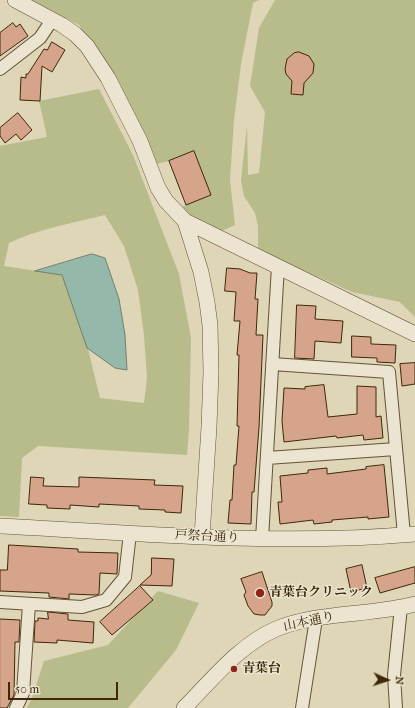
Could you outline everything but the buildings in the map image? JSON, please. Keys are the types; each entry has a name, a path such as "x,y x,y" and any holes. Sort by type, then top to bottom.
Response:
{"street":[{"path":"15,0 75,34 87,46 108,78 140,141 158,188 166,201 185,221 415,334"},
{"path":"0,69 40,38 52,20"},
{"path":"185,221 201,272 210,325 210,421 202,536"},
{"path":"262,539 278,266"},
{"path":"272,364 389,372 396,449 410,535"},
{"path":"267,458 396,449"},
{"name":"戸祭台通り","path":"0,526 262,539 328,539 410,535"},
{"path":"0,602 82,607 106,600 125,577 130,533"},
{"path":"16,708 23,693 29,604"},
{"path":"396,708 394,675 408,605"},
{"name":"山本通り","path":"184,708 242,649 277,629 316,618 408,605"},
{"path":"302,708 316,618"}],"green space":[{"path":"31,0 259,0 253,3 241,64 234,120 230,180 235,225 222,231 180,208 186,205 169,161 156,164 106,65 79,25"},
{"path":"275,0 415,0 415,317 400,302 352,292 258,250 258,226 255,213 244,196 241,180 247,126 248,175 259,173 265,112 250,86 259,28"},
{"path":"99,89 133,155 179,274 191,338 187,455 38,446 22,458 19,517 0,516 0,146 47,137 39,101","holes":["105,215 124,246 138,290 144,335 147,378 144,403 100,398 70,276 4,266 9,243 44,230"]},
{"path":"158,591 199,603 176,650 128,708 27,708 32,698 44,661 108,645"}],"shaded area":[{"path":"92,254 105,258 119,299 125,335 127,370 115,368 87,348 62,275 35,271"}],"place":[{"name":"青葉台クリニック","path":"260,593"},
{"name":"青葉台","path":"234,669"}]}
